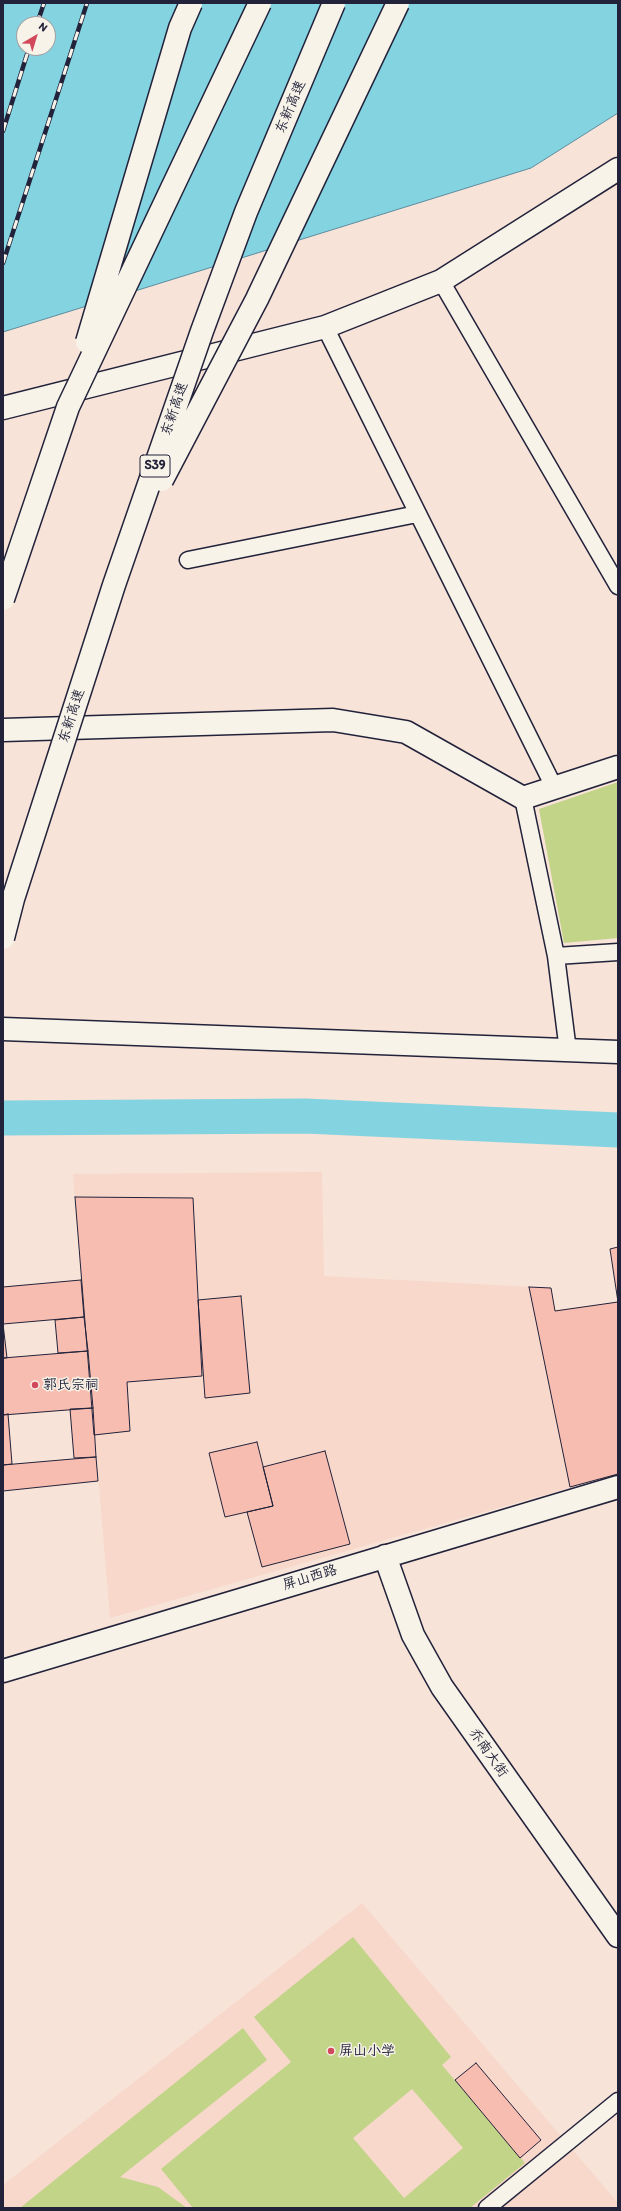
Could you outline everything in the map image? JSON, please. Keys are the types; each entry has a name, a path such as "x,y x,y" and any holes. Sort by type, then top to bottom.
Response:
{"main road":[{"path":"3,599 68,407 178,36 191,3"},
{"path":"68,407 260,3"},
{"name":"东新高速","path":"3,938 13,899 126,548 246,212 334,3"},
{"path":"126,548 257,299 398,3"},
{"path":"3,408 325,327 441,281 618,170"},
{"path":"3,730 332,720 406,732 523,798 555,789 618,767"},
{"path":"3,1029 618,1052"},
{"name":"屏山西路","path":"3,1671 618,1487"},
{"name":"乔南大街","path":"385,1556 413,1635 442,1687 618,1936"}],"lane":[{"path":"441,281 618,586"},
{"path":"325,327 555,789"},
{"path":"188,560 417,514"},
{"path":"523,798 556,956 568,1051"},
{"path":"556,956 618,952"},
{"path":"487,2208 618,2101"}],"shaded area":[{"path":"322,1172 324,1276 551,1288 555,1310 618,1302 618,1474 110,1618 73,1174"},
{"path":"618,1247 618,1302 610,1249"},
{"name":"屏山小学","path":"362,1903 618,2203 618,2208 3,2208 3,2185"}],"green space":[{"path":"618,782 618,938 564,943 539,809"},
{"path":"353,1937 451,2057 442,2065 525,2163 470,2208 193,2208 161,2169 291,2062 254,2017","holes":["412,2089 463,2148 404,2198 353,2138"]},
{"path":"243,2028 267,2060 120,2177 158,2187 187,2208 20,2208"}],"water":[{"path":"3,3 618,3 618,113 531,168 3,332"}],"building":[{"path":"75,1197 193,1198 202,1376 127,1382 130,1431 94,1435"},
{"path":"618,1247 618,1302 610,1249"},
{"path":"81,1280 84,1317 3,1324 3,1287"},
{"path":"529,1287 551,1288 555,1311 618,1302 618,1474 570,1487"},
{"path":"241,1296 250,1393 205,1398 198,1300"},
{"path":"84,1317 88,1351 58,1353 55,1320"},
{"path":"3,1324 7,1358 3,1358"},
{"path":"88,1351 93,1408 3,1415 3,1358"},
{"path":"93,1408 96,1457 74,1458 70,1409"},
{"path":"8,1414 12,1464 3,1465 3,1415"},
{"path":"257,1442 273,1506 225,1517 209,1453"},
{"path":"325,1451 350,1544 262,1567 247,1512 273,1506 263,1467"},
{"path":"96,1457 98,1481 3,1491 3,1465"},
{"path":"476,2063 541,2140 520,2158 455,2080"}],"waterway":[{"path":"3,1118 305,1116 618,1130"}],"railway":[{"path":"40,16 44,3"},
{"path":"3,263 87,3"},
{"path":"3,131 26,56"}],"place":[{"name":"郭氏宗祠","path":"35,1385"},
{"name":"屏山小学","path":"331,2051"}]}
